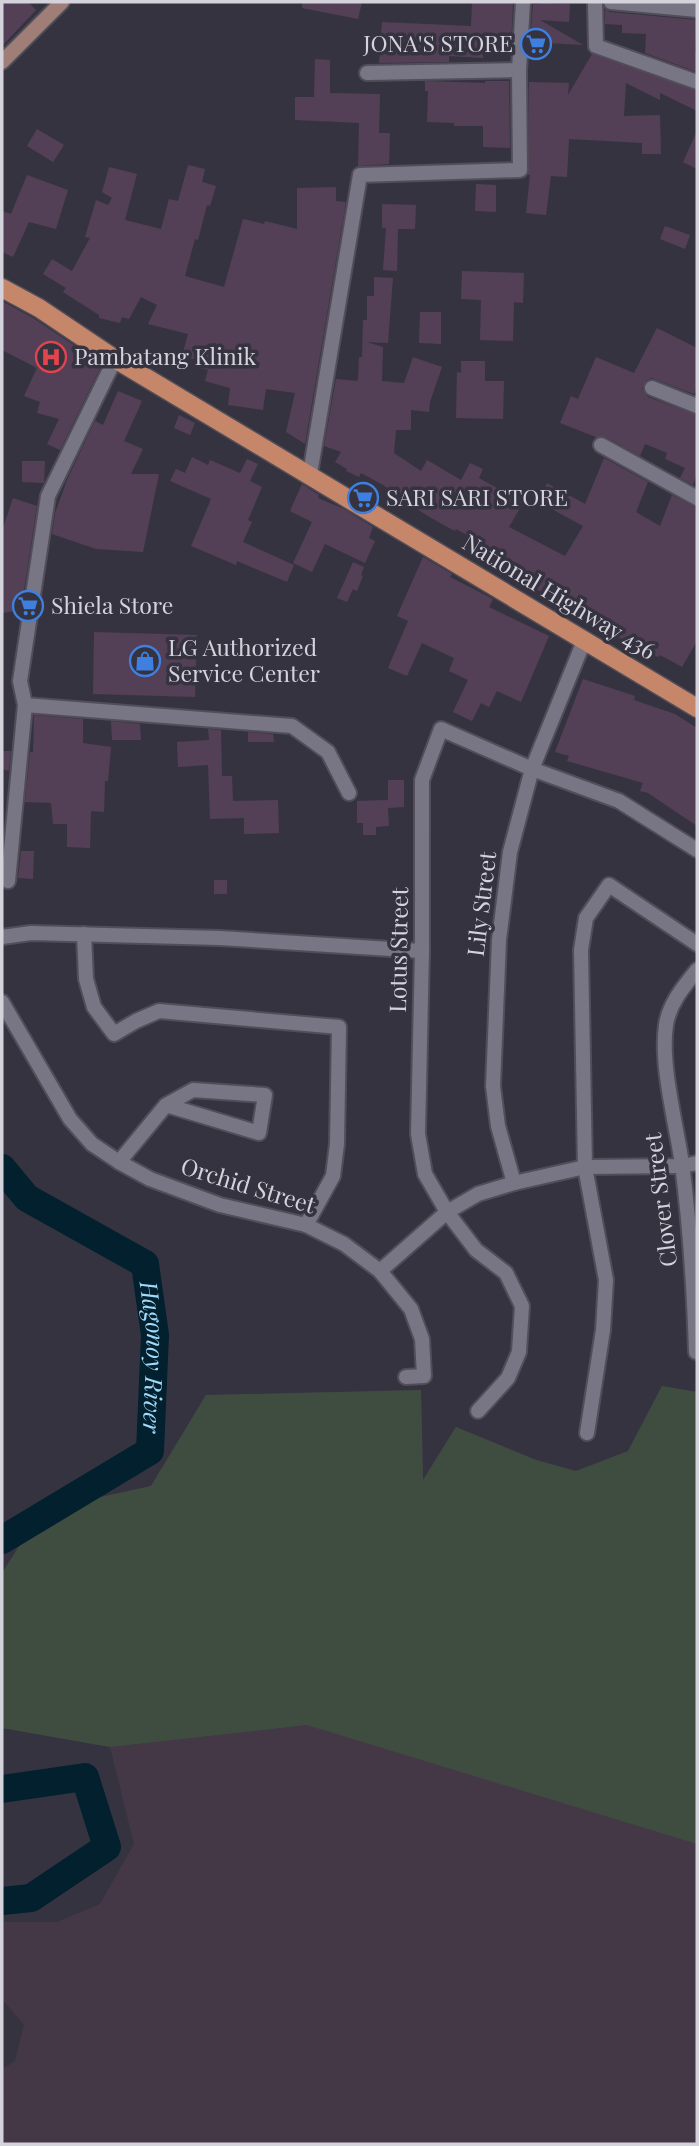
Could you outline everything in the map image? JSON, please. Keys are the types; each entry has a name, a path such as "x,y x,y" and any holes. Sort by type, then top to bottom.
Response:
{"main road":[{"path":"2,62 62,2"},
{"name":"National Highway 436","path":"2,288 38,308 115,359 697,708"}],"street":[{"path":"310,474 360,175 520,170 519,70 523,2"},
{"path":"595,2 596,46 697,82"},
{"path":"611,2 697,10"},
{"path":"367,73 519,70"},
{"path":"8,881 24,705 20,681 48,496 115,359"},
{"path":"652,388 697,406"},
{"path":"601,445 697,498"},
{"name":"Lily Street","path":"514,1183 498,1126 493,1086 499,940 510,852 531,769 584,641"},
{"path":"24,705 292,726 328,752 349,793"},
{"name":"Lotus Street","path":"478,1411 508,1378 519,1352 522,1306 506,1273 476,1251 447,1212 425,1174 418,1134 422,780 440,729 531,769 619,801 697,850"},
{"path":"587,1433 603,1330 606,1280 585,1167 582,950 586,918 609,885 697,944"},
{"path":"2,937 31,933 219,938 422,951"},
{"path":"83,934 86,979 94,1007 114,1034 159,1011 339,1027 337,1144 333,1176 306,1225"},
{"name":"Clover Street","path":"696,1352 693,1267 682,1166 664,1051 666,1023 680,991 697,970"},
{"name":"Orchid Street","path":"2,1002 70,1119 92,1144 150,1179 219,1205 306,1225 344,1244 380,1271 411,1309 422,1339 424,1376 407,1377"},
{"path":"119,1162 166,1105 193,1090 265,1095 258,1133 166,1105"},
{"path":"380,1271 447,1212 478,1194 585,1167 682,1166 697,1163"}],"shaded area":[{"path":"662,1386 697,1392 697,2144 2,2144 2,2069 15,2061 24,2025 2,1999 2,1922 57,1922 100,1904 134,1844 110,1747 2,1728 2,1573 42,1510 151,1486 206,1395 421,1390 423,1480 456,1427 536,1460 576,1471 628,1451"}],"green space":[{"path":"662,1386 697,1392 697,1844 307,1725 110,1747 2,1728 2,1573 42,1510 151,1486 206,1395 421,1390 423,1480 456,1427 536,1460 576,1471 628,1451"}],"building":[{"path":"2,2 28,2 36,10 2,46"},
{"path":"302,2 362,2 358,19 302,8"},
{"path":"472,2 513,3 511,46 484,45 483,58 449,56 449,62 379,63 382,22 471,26"},
{"path":"533,4 570,4 569,22 540,20 583,45 530,42"},
{"path":"605,9 610,12 697,20 697,72 645,53 646,34 622,33 622,25 605,24"},
{"path":"592,54 697,91 697,111 660,93 660,100 626,83 624,116 660,115 661,154 642,154 642,143 569,139 567,177 551,176 546,215 526,213 530,175 529,82 569,83 568,95"},
{"path":"315,59 330,60 330,93 380,94 379,133 390,133 389,164 358,166 359,123 295,120 295,97 314,97"},
{"path":"425,81 509,81 510,148 483,147 483,126 427,122 428,91 425,91"},
{"path":"37,129 64,145 53,162 27,146"},
{"path":"697,131 697,169 683,162"},
{"path":"188,165 205,169 202,182 216,186 210,206 207,205 198,240 195,239 185,276 224,287 243,219 297,229 297,188 336,187 336,201 346,202 305,444 286,432 295,393 266,389 263,410 228,405 230,388 205,381 208,370 195,367 197,360 182,356 188,334 148,324 157,305 141,297 129,319 122,317 120,323 99,318 99,315 63,292 66,288 43,274 52,259 72,271 90,238 85,237 96,200 108,205 112,198 102,192 109,167 137,174 125,220 161,229 169,199 178,201"},
{"path":"27,175 68,190 56,229 29,222 13,257 2,252 2,211 11,214"},
{"path":"476,184 496,185 496,212 475,211"},
{"path":"382,204 416,205 415,229 398,229 397,271 383,270 386,228 382,228"},
{"path":"665,226 690,235 685,249 660,239"},
{"path":"462,271 524,273 523,303 514,302 513,341 480,340 481,300 461,299"},
{"path":"374,277 393,278 388,343 367,342 383,347 382,381 404,383 413,357 442,367 429,412 411,410 411,430 396,430 394,453 421,471 427,460 461,480 470,463 483,469 479,478 523,503 509,527 565,556 583,526 537,501 547,483 585,504 604,458 648,482 636,512 660,526 672,495 697,508 697,641 682,667 660,655 658,657 647,653 613,634 592,621 594,617 572,605 574,601 547,586 543,593 517,579 522,570 499,558 501,554 440,523 403,501 404,499 383,485 361,473 359,477 346,471 347,469 335,462 341,452 324,446 336,379 358,379 359,357 362,357 363,320 367,320 367,296 374,296"},
{"path":"2,301 33,318 102,364 60,450 47,444 59,419 37,413 40,402 24,396 37,368 2,350"},
{"path":"420,312 441,312 441,344 419,343"},
{"path":"657,328 697,348 697,387 694,394 651,378 642,389 648,397 697,415 697,473 693,485 680,478 685,468 665,459 667,453 645,444 640,456 606,437 596,437 560,423 571,396 578,399 596,357 634,373"},
{"path":"461,361 485,361 485,381 504,381 503,419 456,418 457,372 461,373"},
{"path":"118,391 142,401 124,441 143,449 131,474 159,474 143,552 96,549 52,534 55,513 67,480 95,421 103,425"},
{"path":"179,415 195,423 190,435 174,428"},
{"path":"192,457 208,465 210,460 240,473 247,459 258,464 250,481 262,487 248,520 252,522 243,542 294,565 287,582 237,561 236,565 191,546 211,499 170,481 176,469 185,473"},
{"path":"22,461 45,461 44,483 22,482"},
{"path":"302,484 319,495 318,498 344,509 373,527 369,538 375,541 365,563 325,544 312,572 293,563 312,522 290,511"},
{"path":"13,498 37,506 21,610 2,613 2,531"},
{"path":"423,557 452,574 450,577 493,599 489,607 549,636 521,702 497,691 489,707 481,703 472,721 453,712 468,680 449,671 454,658 422,643 407,676 388,668 408,621 397,616"},
{"path":"353,562 364,567 363,576 357,591 353,589 347,602 337,598"},
{"path":"94,632 197,635 195,697 93,694"},
{"path":"583,679 635,696 634,700 675,714 697,728 697,826 648,793 640,791 643,783 567,761 569,756 555,752"},
{"path":"34,715 83,719 83,743 111,747 108,781 105,781 104,812 91,811 90,848 67,847 67,824 53,824 51,803 25,802 30,752 33,752"},
{"path":"111,721 140,724 141,740 112,740"},
{"path":"208,729 221,730 222,776 232,776 233,801 278,800 279,833 244,834 244,818 210,819 208,765 178,767 177,742 209,740"},
{"path":"248,732 273,734 274,742 248,742"},
{"path":"2,751 11,751 9,771 2,769"},
{"path":"388,780 404,780 404,807 388,808 389,826 376,827 376,835 363,835 363,823 357,823 357,801 388,800"},
{"path":"21,851 34,851 33,879 18,878"},
{"path":"214,880 227,880 227,894 214,894"}],"waterway":[{"name":"Hagonoy River","path":"2,1168 27,1198 145,1264 155,1335 150,1451 2,1540"},
{"name":"Hagonoy River","path":"2,1789 85,1777 107,1847 31,1898 2,1901"}],"place":[{"name":"JONA'S STORE","path":"536,44"},
{"name":"Pambatang Klinik","path":"51,357"},
{"name":"SARI SARI STORE","path":"363,498"},
{"name":"Shiela Store","path":"28,606"},
{"name":"LG Authorized Service Center","path":"145,661"}]}
